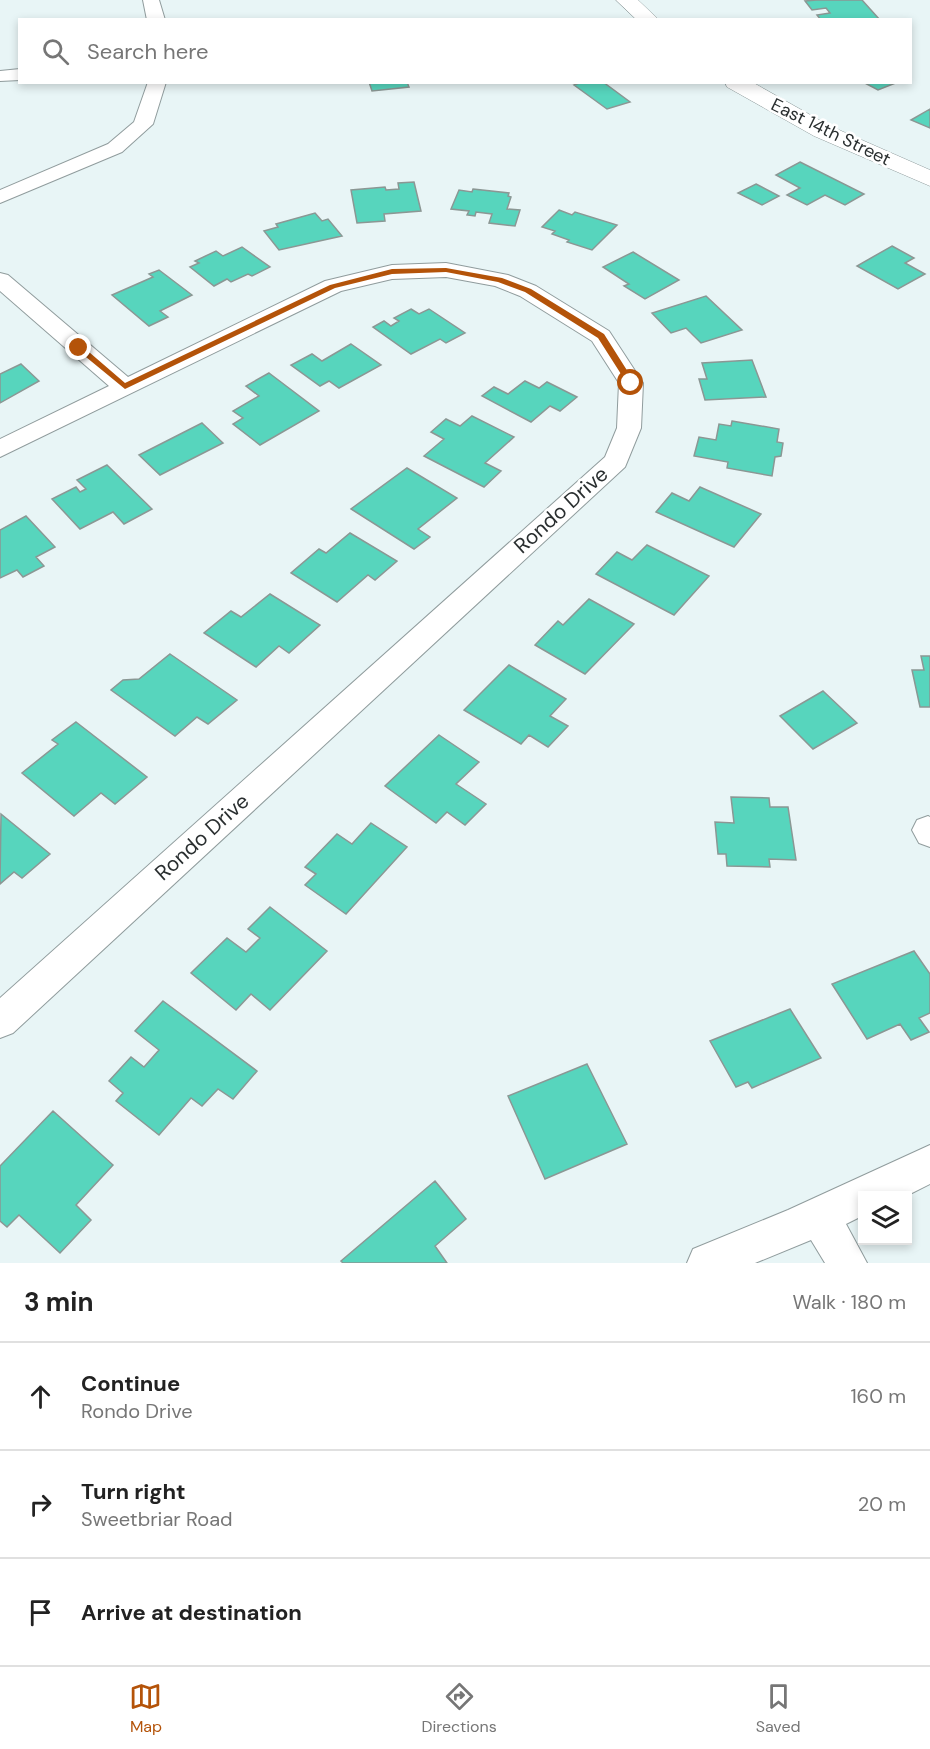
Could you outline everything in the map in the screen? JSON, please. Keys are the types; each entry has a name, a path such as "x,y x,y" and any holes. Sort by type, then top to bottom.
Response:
{"street":[{"path":"151,0 156,18"},
{"path":"626,0 647,18"},
{"path":"0,76 18,74"},
{"path":"0,197 116,148 142,124 156,84"},
{"name":"East 14th Street","path":"739,84 822,131 930,179"},
{"name":"Rondo Drive","path":"0,449 333,286 392,272 446,270 500,280 528,291 601,336 631,383 629,428 616,460 0,1021"},
{"path":"0,280 125,387"},
{"path":"873,1191 930,1164"},
{"path":"707,1263 858,1198"},
{"path":"819,1216 847,1263"}],"building":[{"path":"862,0 878,18 819,18 817,15 830,13 826,8 812,10 805,1"},
{"path":"370,84 408,84 409,87 372,91"},
{"path":"606,84 630,102 607,109 574,85"},
{"path":"867,84 893,84 878,90"},
{"path":"930,109 930,128 911,120"},
{"path":"800,162 864,194 845,205 825,195 807,205 787,195 800,188 776,175"},
{"path":"414,182 421,211 384,214 385,221 357,223 351,190 385,187 386,190 399,189 398,183"},
{"path":"756,184 779,196 762,205 738,193"},
{"path":"473,189 509,193 508,196 511,197 507,209 520,210 515,226 489,223 492,214 476,212 475,216 467,215 469,211 451,209 459,190 472,192"},
{"path":"559,210 572,215 575,212 617,225 592,250 567,242 569,240 552,234 555,231 542,227"},
{"path":"315,213 322,221 328,219 342,236 279,250 264,231 278,227 276,224"},
{"path":"892,246 914,258 905,263 925,274 898,289 857,266"},
{"path":"242,247 270,267 252,276 248,274 231,282 227,279 214,286 190,267 199,263 195,261 216,251 223,256"},
{"path":"633,252 679,280 645,299 624,286 629,284 603,267"},
{"path":"159,270 192,295 160,311 168,317 149,326 112,295 153,277 149,274"},
{"path":"706,296 742,330 701,343 686,328 671,333 652,313"},
{"path":"411,309 419,314 429,309 465,333 446,343 440,339 411,354 373,327 384,321 391,326 399,321 394,318"},
{"path":"351,344 381,365 339,388 329,381 320,386 291,365 312,354 322,361"},
{"path":"752,360 766,397 705,400 699,379 707,379 702,363"},
{"path":"21,364 39,381 0,403 0,374"},
{"path":"269,373 319,411 260,445 233,424 243,418 233,411 259,396 246,386"},
{"path":"525,381 539,388 547,382 577,397 560,411 550,406 531,422 482,396 494,387 508,394"},
{"path":"472,416 514,437 485,463 501,471 484,487 424,456 444,439 431,432 446,419 460,426"},
{"path":"732,421 779,429 777,442 783,443 781,456 775,457 772,476 727,468 728,462 694,456 699,437 716,440 719,424 731,426"},
{"path":"202,423 223,443 160,475 139,455"},
{"path":"107,465 152,509 124,524 113,512 80,529 52,499 76,487 80,492 86,489 77,480"},
{"path":"407,468 457,498 418,529 430,537 414,549 351,509"},
{"path":"700,487 761,514 734,547 656,512 672,493 689,501"},
{"path":"26,516 55,547 36,557 44,566 23,577 17,570 0,578 0,530"},
{"path":"350,533 397,561 375,580 368,575 337,602 291,573 319,549 326,553"},
{"path":"647,545 709,576 674,615 596,574 617,552 632,560"},
{"path":"270,594 320,625 289,653 279,646 256,667 204,633 231,611 241,617"},
{"path":"589,599 634,624 585,674 535,645 558,621 563,625"},
{"path":"170,654 237,700 208,724 197,717 175,736 111,690 123,680 139,679"},
{"path":"921,656 930,656 930,707 920,707 912,670 924,670"},
{"path":"509,665 566,699 550,716 568,726 548,747 529,735 521,744 464,710"},
{"path":"823,691 857,723 813,749 780,716"},
{"path":"76,722 147,777 115,804 101,793 74,816 22,773 58,744 52,740"},
{"path":"439,735 479,762 456,784 486,804 465,825 447,812 436,823 385,786"},
{"path":"731,797 769,798 770,807 788,807 796,860 769,859 770,867 727,866 726,854 718,854 715,822 734,823"},
{"path":"1,814 50,854 22,878 14,872 0,884"},
{"path":"371,823 407,847 346,914 305,885 316,874 305,867 337,834 352,844"},
{"path":"270,907 327,951 270,1010 251,994 236,1010 191,973 227,938 246,952 260,938 248,929"},
{"path":"914,951 930,974 930,1013 919,1018 929,1032 911,1040 900,1024 867,1039 832,984"},
{"path":"163,1001 257,1071 233,1099 218,1089 202,1106 191,1098 159,1135 116,1101 123,1093 109,1081 131,1057 144,1067 159,1050 135,1031"},
{"path":"790,1009 821,1058 752,1088 748,1082 736,1087 710,1041"},
{"path":"587,1064 627,1144 545,1179 508,1096"},
{"path":"53,1111 113,1165 76,1205 91,1220 60,1253 19,1215 7,1227 0,1221 0,1166"},
{"path":"435,1181 466,1219 435,1246 447,1263 343,1263 341,1261"}],"route":[{"path":"79,348 125,387 333,286 392,272 446,270 500,280 528,291 601,336 631,383"}]}
